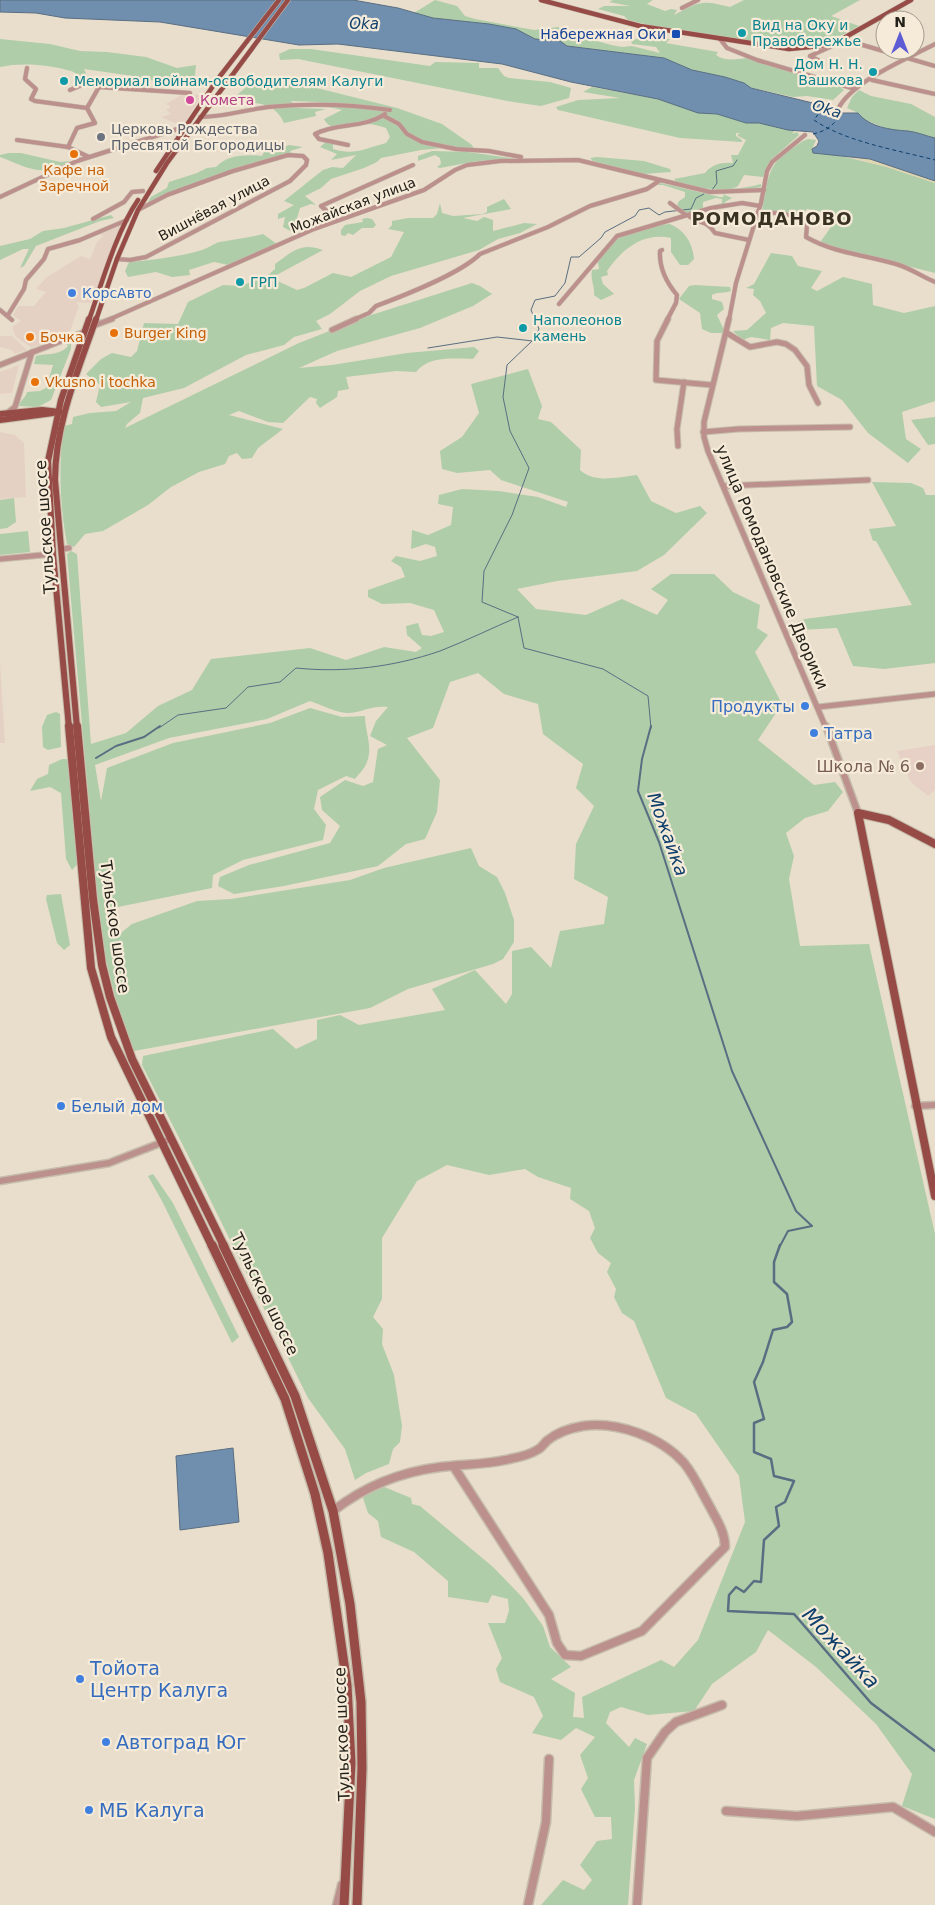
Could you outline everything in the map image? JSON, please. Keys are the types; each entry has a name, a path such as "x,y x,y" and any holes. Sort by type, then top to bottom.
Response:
{"main road":[{"name":"Тульское шоссе","path":"278,0 226,69 161,162 127,220 84,332 61,400 55,460 66,549 89,854 101,966 109,1000 120,1033 166,1141 285,1399 315,1494 328,1553 347,1685 350,1764 344,1905"},
{"name":"Тульское шоссе","path":"288,0 159,174 138,210 117,259 60,412 54,423 48,461 53,554 91,968 111,1037 261,1321 295,1396 333,1511 350,1604 361,1702 362,1768 356,1905"},
{"path":"541,0 640,26 789,49 810,48 842,39 911,0"},
{"path":"41,413 54,407 61,400"},
{"path":"1,415 60,412"},
{"path":"41,413 54,423"},
{"path":"935,844 892,821 874,814 858,813 935,1196"}],"street":[{"path":"682,8 698,0"},
{"path":"720,39 720,42 727,48 757,60 855,89"},
{"path":"822,62 810,56 841,42 842,39 875,49"},
{"path":"725,46 731,41"},
{"path":"838,109 839,104 855,89 907,60"},
{"path":"913,60 935,66"},
{"path":"27,68 25,80 36,89 31,100 87,108"},
{"path":"872,80 935,94"},
{"path":"70,90 87,83 99,87 190,93"},
{"path":"87,108 99,87"},
{"path":"200,117 306,104 355,104 390,110 371,124 328,129 315,134 319,139 348,145"},
{"path":"68,148 77,128 95,123 87,108"},
{"path":"384,116 399,124 407,134 422,142 456,149 489,151 532,160"},
{"path":"0,197 89,157 187,126"},
{"path":"171,131 181,134"},
{"name":"улица Ромодановские Дворики","path":"805,135 772,162 766,174 760,206 736,284 703,432 708,451 725,486 818,707 858,813"},
{"path":"17,140 68,148 89,157"},
{"name":"Вишнёвая улица","path":"117,259 146,256 290,181 306,165 307,160 303,156 288,156 233,171 167,195 138,210"},
{"name":"Можайская улица","path":"93,326 337,220 424,190 455,170 467,165 532,160 590,162 659,181 714,193 764,190"},
{"path":"337,220 321,206 413,165"},
{"path":"332,330 369,313 376,306 432,283 477,259 480,254 523,235 548,227 590,206 648,189 659,181"},
{"path":"93,219 124,202 132,192 143,191"},
{"path":"670,203 692,218 709,224 715,233 749,240"},
{"path":"559,304 617,236 711,208 742,203 760,206"},
{"path":"758,212 796,217 806,223 808,228 806,238 813,242 834,250 911,269 935,282"},
{"path":"8,315 24,289 26,280 44,259 48,249 80,240 127,220"},
{"path":"662,250 660,250 659,259 667,284 677,295 676,303 657,341 656,380 712,386"},
{"path":"0,310 12,320"},
{"path":"96,317 102,320 110,320"},
{"path":"0,365 84,332"},
{"path":"726,333 750,347 783,342 799,353 805,363 809,384 818,403"},
{"path":"68,338 77,338 81,341"},
{"path":"1,415 15,407 32,352"},
{"path":"678,446 677,429 684,382"},
{"path":"703,432 739,429 850,427"},
{"path":"725,486 868,480"},
{"path":"0,560 53,554"},
{"path":"818,707 935,694"},
{"path":"916,1106 935,1105"},
{"path":"0,1181 108,1162 166,1141"},
{"path":"333,1511 351,1496 375,1483 407,1473 441,1466 454,1467 504,1460 536,1452 549,1440 569,1430 589,1425 608,1425 635,1433 658,1444 678,1457 695,1480 726,1536 725,1547 642,1631 581,1656 565,1655 557,1643 549,1615 454,1467"},
{"path":"637,1905 647,1758 665,1732 676,1722 722,1705"},
{"path":"528,1905 546,1822 548,1759"},
{"path":"726,1811 797,1816 893,1807 935,1832"},
{"path":"337,1905 346,1864"}],"shaded area":[{"path":"183,94 202,95 184,124 180,125 161,117 171,114 166,110 171,107 166,104"},
{"path":"123,221 91,303 76,302 79,306 70,331 49,338 45,343 32,348 16,337 12,327 21,321 13,315 18,306 34,306 46,292 36,289 47,277 81,256 90,259 97,242 103,236 97,233"},
{"path":"0,336 12,336 27,350 15,354 12,350 0,347"},
{"path":"19,365 12,393 0,394 0,372"},
{"path":"0,432 15,435 24,443 26,497 0,499"},
{"path":"0,661 5,743 0,743"},
{"name":"Школа № 6","path":"935,745 935,790 928,796 911,782 897,751"}],"green space":[{"path":"435,0 457,6 465,16 475,19 534,30 558,27 563,32 597,39 597,41 622,47 632,46 660,53 656,47 632,44 631,41 639,38 670,39 666,43 718,52 716,55 727,59 747,58 837,85 844,90 833,100 807,96 793,97 748,87 743,83 725,77 692,70 664,58 567,46 560,41 535,39 489,24 433,18 414,13"},
{"path":"613,0 653,0 647,4 665,11 677,10 674,15 701,3 713,3 730,7 744,0 860,0 831,16 859,26 836,38 795,46 781,45 653,26 628,20 624,16 598,9 604,6 630,6 609,2"},
{"path":"0,39 50,44 80,51 146,57 177,68 196,65 194,84 180,87 133,76 84,69 88,78 54,67 27,64 0,67"},
{"path":"290,49 311,49 430,66 435,62 479,63 479,68 498,68 504,76 509,78 550,82 571,88 569,98 541,106 298,59 280,60 279,54"},
{"path":"269,76 397,108 442,124 472,145 474,149 454,147 421,150 381,158 364,168 331,179 321,188 305,196 316,205 311,204 300,208 297,218 308,226 294,233 283,227 285,217 278,219 278,214 294,205 284,201 323,170 332,167 343,168 356,155 331,160 337,154 320,147 326,142 333,144 333,149 347,152 354,151 386,143 390,137 386,128 374,125 367,124 343,128 327,124 324,119 342,110 324,106 320,102 291,101 296,108 326,109 315,112 316,116 284,123 274,109 267,106 252,103 226,104 249,85"},
{"path":"592,87 658,99 698,113 717,114 746,123 759,123 795,130 792,134 797,132 799,135 771,160 763,177 744,175 738,186 732,189 761,184 761,187 719,190 677,183 674,179 705,173 718,164 733,163 731,155 738,155 746,140 738,136 741,133 736,133 736,136 742,142 680,138 558,110 556,107 578,100 620,98 583,92"},
{"path":"859,90 871,96 911,104 935,117 935,138 908,131 898,132 863,119 858,113 847,108 852,97"},
{"path":"808,139 816,140 812,149 887,167 935,183 935,273 824,245 821,241 836,220 835,214 807,209 801,216 762,210 772,168 783,155"},
{"path":"260,145 275,150 289,145 303,147 290,151 292,154 233,170 153,202 148,202 151,197 167,188 169,182 207,168 216,167 231,158 243,155 262,156 264,152 251,151"},
{"path":"432,151 468,152 518,159 477,161 440,168 437,167 441,164 440,158 435,155 418,161 418,156"},
{"path":"21,153 60,162 70,161 51,169 35,170 0,157 0,155"},
{"path":"590,158 644,161 670,169 671,172 643,174 593,161"},
{"path":"661,183 720,197 724,197 723,194 732,198 725,202 726,204 714,205 722,203 722,199 716,198 703,202 703,209 687,213 677,207 678,202 685,197 685,192 657,185"},
{"path":"504,199 511,209 463,218 477,221 484,217 493,220 493,231 524,223 537,224 520,233 498,239 479,250 391,276 360,291 330,314 316,321 322,329 294,337 284,345 246,355 184,388 143,398 140,413 125,428 299,343 365,317 472,283 492,294 473,306 420,328 337,351 299,368 332,365 407,353 474,347 479,351 473,359 435,360 416,372 396,371 346,377 349,389 338,391 337,397 320,408 316,403 317,399 310,397 283,423 268,422 239,411 229,415 283,429 258,448 252,458 242,459 237,453 229,456 225,464 199,472 171,487 148,505 103,531 85,534 74,547 67,544 61,485 61,455 64,426 72,424 73,417 90,413 116,411 131,402 101,407 96,402 100,385 86,374 101,359 112,353 131,357 137,351 144,323 178,324 188,302 223,285 241,286 268,275 275,269 275,264 303,247 323,250 271,278 297,290 333,273 351,277 391,257 404,232 388,229 392,225 392,221 408,218 433,218 437,214 440,203 442,213 453,216 483,214 487,212 487,207"},
{"path":"111,215 114,218 100,221 36,246 24,266 20,268 29,249 23,249 0,260 0,246 30,239 43,231 64,228"},
{"path":"362,219 372,219 376,225 373,228 362,228 353,235 348,233 345,236 341,235 341,230 345,225 363,222"},
{"path":"670,224 680,230 690,243 694,259 688,265 680,265 671,252 671,238 661,237 642,240 626,249 607,271 608,275 601,277 603,284 614,294 601,300 594,295 592,270 599,269 598,262 613,243 619,238 637,230"},
{"path":"263,234 277,244 233,266 214,262 189,270 190,275 172,277 156,272 128,277 125,271 129,262 184,255 218,243"},
{"path":"771,253 792,256 798,266 822,271 811,288 817,291 843,277 872,284 873,305 904,313 935,306 935,401 902,412 906,439 921,449 908,463 868,433 842,400 817,386 814,326 783,323 771,328 770,340 751,337 743,340 733,331 747,330 766,313 760,301 753,295 754,289 746,288 754,284"},
{"path":"689,286 730,287 731,291 712,295 712,299 722,302 724,309 717,315 723,328 723,333 711,333 702,329 700,313 679,299"},
{"path":"71,340 71,349 51,400 38,407 19,406 27,392 40,391 46,388 53,365 34,364 36,356 61,351 68,346 64,341"},
{"path":"528,369 542,406 538,419 551,422 581,450 580,470 593,477 600,478 637,475 651,501 676,513 700,506 707,513 664,555 637,571 557,581 517,589 536,609 586,615 622,599 657,615 668,600 651,589 671,574 714,574 733,592 760,605 757,628 768,635 755,652 782,704 758,740 814,785 835,782 843,792 828,811 805,818 786,833 794,856 789,879 800,946 869,944 935,1234 935,1819 902,1806 912,1774 876,1724 816,1667 768,1630 756,1652 712,1684 694,1711 648,1715 621,1707 610,1712 606,1723 629,1747 635,1738 647,1744 634,1780 635,1808 628,1905 541,1905 563,1880 584,1890 592,1880 580,1865 597,1841 612,1839 611,1817 595,1817 581,1789 588,1778 580,1755 595,1737 576,1728 561,1740 532,1733 543,1716 534,1697 500,1682 496,1669 502,1658 488,1623 505,1623 509,1611 508,1599 492,1595 488,1603 448,1597 448,1581 414,1552 381,1537 378,1521 368,1513 363,1498 372,1490 382,1486 411,1498 412,1504 420,1506 493,1567 523,1598 543,1626 550,1647 571,1667 551,1679 575,1693 573,1717 584,1718 582,1697 661,1660 674,1667 698,1640 745,1522 739,1476 696,1414 666,1398 634,1321 622,1313 614,1297 616,1289 607,1272 611,1263 598,1253 590,1238 595,1228 589,1211 570,1199 571,1188 538,1177 525,1169 489,1175 447,1165 417,1181 382,1238 382,1299 373,1317 383,1329 382,1344 394,1375 402,1426 400,1442 393,1449 389,1464 366,1473 355,1480 345,1449 308,1398 142,1065 143,1056 273,1029 296,1049 317,1039 317,1020 340,1015 359,1025 445,1010 432,989 475,970 506,1004 512,994 512,951 531,947 551,968 560,931 604,924 608,897 574,879 576,844 594,806 576,788 583,764 543,734 538,704 504,694 478,673 450,682 433,728 407,738 440,780 437,812 425,839 406,844 378,866 284,886 234,894 218,886 220,877 249,865 330,843 340,826 322,810 320,797 345,780 363,786 373,782 378,749 387,745 370,736 376,721 388,707 344,713 310,701 267,719 169,738 95,765 101,801 107,768 173,743 270,723 310,708 342,717 365,716 369,756 365,766 355,779 346,776 318,790 314,809 326,825 323,840 243,860 213,875 212,888 113,908 117,936 132,924 197,901 231,899 350,880 384,868 471,848 479,866 497,877 505,893 514,920 514,942 503,959 493,964 408,989 370,1008 134,1051 117,1004 105,956 96,883 67,554 71,551 77,554 91,744 126,733 158,706 192,690 211,659 310,648 346,660 384,647 416,652 422,648 407,635 406,626 418,623 422,635 431,636 444,632 434,610 410,603 382,604 368,597 368,590 405,577 401,567 391,561 396,556 420,561 437,556 435,547 426,544 411,549 412,530 428,535 451,525 453,507 438,504 439,495 462,489 499,491 538,497 566,507 568,502 501,480 490,470 457,473 442,469 440,451 462,437 479,413 471,384"},
{"path":"935,417 935,444 928,445 911,420"},
{"path":"872,482 911,483 923,488 926,495 935,495 935,663 884,669 853,666 837,628 800,630 797,622 805,619 912,605 876,541 873,541 869,529 896,526"},
{"path":"14,498 16,522 7,528 0,529 0,500"},
{"path":"28,531 30,552 0,555 0,534"},
{"path":"56,712 60,714 61,747 48,750 43,747 42,727 47,715"},
{"path":"62,759 68,759 78,863 72,870 66,859 61,793 50,787 30,791 37,779 48,774 49,765"},
{"path":"61,894 70,945 64,950 57,943 46,899 47,895"},
{"path":"153,1174 173,1203 239,1337 232,1343 148,1176"}],"sand":[{"path":"845,156 870,159 901,167 935,181 935,183 887,167"}],"water":[{"name":"Oka","path":"0,0 353,0 398,8 433,18 516,29 535,39 560,41 567,46 664,58 692,70 725,77 744,83 751,88 821,105 838,113 858,113 874,125 935,138 935,181 870,159 813,153 812,149 817,146 819,141 813,132 788,130 759,123 746,123 717,114 698,113 658,99 571,82 502,64 338,44 299,45 160,22 65,18 36,13 0,12"},
{"path":"233,1448 239,1522 180,1530 176,1456"}],"waterway":[{"path":"712,190 717,183 716,171 733,166 737,160"},
{"path":"428,348 497,337 533,341 539,329 531,310 535,300 555,296 565,283 571,257 579,257 601,238 605,232 635,216 639,210 649,208 659,215 665,212 691,209 696,198 704,194"},
{"name":"Можайка","path":"518,617 482,602 484,571 512,515 529,468 510,431 503,397 507,365 532,341"},
{"path":"159,728 178,715 226,708 248,687 280,682 296,668 351,669 387,665 423,657 518,617"},
{"name":"Можайка","path":"518,617 524,648 603,669 648,696 651,727"},
{"path":"96,758 116,746 144,737 160,726"},
{"name":"Можайка","path":"651,727 642,759 638,791 659,842 732,1071 796,1211 812,1226 788,1231 780,1246"},
{"path":"780,1245 774,1262 774,1282 787,1294 792,1322 787,1327 773,1330 763,1362 754,1382 764,1419 754,1423 754,1452 771,1459 774,1476 794,1481 785,1502 776,1507 779,1526 764,1540 761,1582 754,1581 744,1592 736,1587 729,1595 728,1611 794,1614 871,1703 935,1751"}],"ferry route":[{"path":"828,128 814,120 819,113 831,110"},
{"path":"828,128 836,120 840,112"},
{"path":"813,134 828,128"},
{"path":"828,128 856,140 935,160"}],"place":[{"name":"Вид на Оку и Правобережье","path":"742,33"},
{"name":"Набережная Оки","path":"676,34"},
{"name":"Дом Н. Н. Вашкова","path":"873,72"},
{"name":"Мемориал войнам-освободителям Калуги","path":"64,81"},
{"name":"Комета","path":"190,100"},
{"name":"Церковь Рождества Пресвятой Богородицы","path":"101,137"},
{"name":"Кафе на Заречной","path":"74,154"},
{"name":"ГРП","path":"240,282"},
{"name":"КорсАвто","path":"72,293"},
{"name":"Наполеонов камень","path":"523,328"},
{"name":"Burger King","path":"114,333"},
{"name":"Бочка","path":"30,337"},
{"name":"Vkusno i tochka","path":"35,382"},
{"name":"Продукты","path":"805,706"},
{"name":"Татра","path":"814,733"},
{"name":"Школа № 6","path":"920,766"},
{"name":"Белый дом","path":"61,1106"},
{"name":"Тойота Центр Калуга","path":"80,1679"},
{"name":"Автоград Юг","path":"106,1742"},
{"name":"МБ Калуга","path":"89,1810"}],"district":[{"name":"РОМОДАНОВО","path":"772,218"}]}
